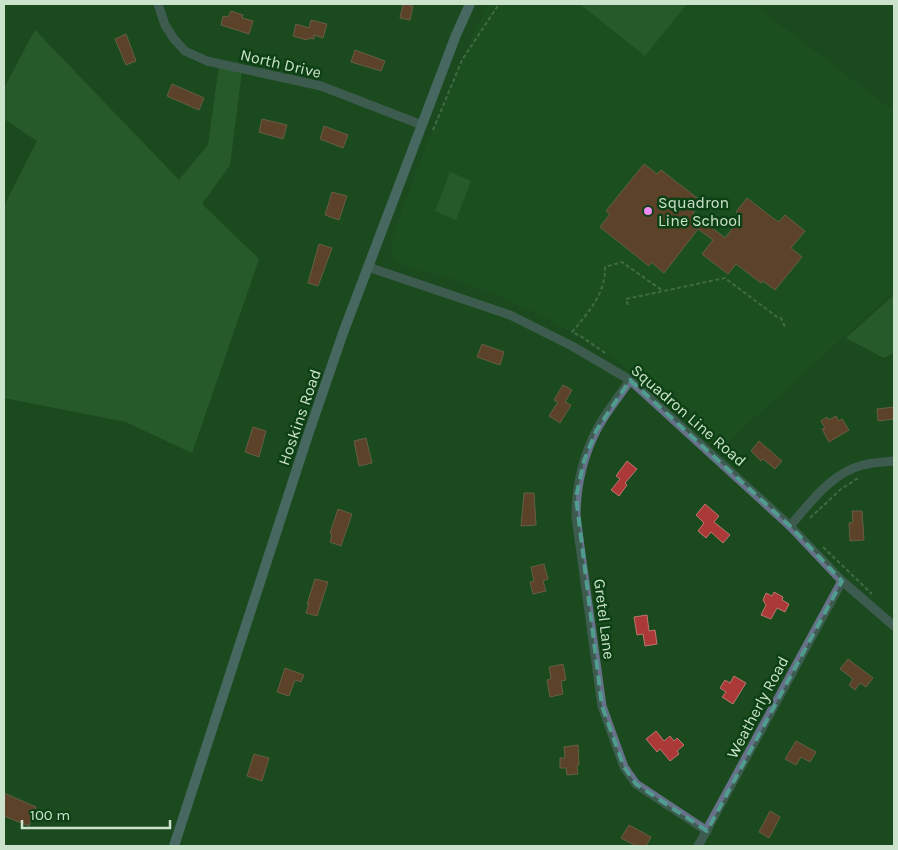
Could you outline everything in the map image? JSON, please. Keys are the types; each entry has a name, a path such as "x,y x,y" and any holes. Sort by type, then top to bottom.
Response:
{"street":[{"name":"North Drive","path":"158,4 165,25 185,51 207,61 321,86 422,126"},
{"name":"Hoskins Road","path":"174,846 307,438 368,267 456,35 470,4"},
{"name":"Squadron Line Road","path":"368,267 510,315 572,346 630,380 790,526 842,581 894,626"},
{"name":"Gretel Lane","path":"630,380 596,431 584,461 576,497 576,517 602,706 624,767 636,784 707,831"},
{"path":"790,526 828,484 847,471 864,464 894,461"},
{"name":"Weatherly Road","path":"698,846 842,581"}],"path":[{"path":"432,130 462,60 499,4"},
{"path":"606,355 572,332 599,296 606,277 606,267 622,262 663,292"},
{"path":"628,305 626,299 726,278 776,317 781,318 785,327"},
{"path":"809,519 841,490 862,475"},
{"path":"822,545 876,597"}],"highlighted area":[{"path":"630,380 790,526 842,581 707,831 636,784 624,767 602,706 576,497 584,461 596,431"}],"shaded area":[{"name":"Squadron Line School","path":"488,4 752,4 894,111 894,291 722,447 655,388 579,336 539,314 497,295 454,279 402,265 393,255 392,239 425,149 453,80"},
{"path":"580,4 684,4 686,5 645,56"},
{"path":"35,30 179,180 208,145 219,66 242,71 230,165 202,204 259,259 192,453 126,422 4,398 4,206 37,141 4,119 4,88"},
{"path":"450,172 471,181 456,220 435,211"},
{"path":"894,295 894,353 884,358 846,338"}],"building":[{"path":"403,4 411,4 410,6 413,6 410,20 400,18"},
{"path":"231,11 243,15 242,18 253,21 249,34 221,25 223,16 228,17"},
{"path":"311,20 327,24 323,38 314,35 314,39 310,38 307,40 293,36 296,24 309,28"},
{"path":"126,34 136,61 126,65 115,39"},
{"path":"355,50 385,61 381,71 351,62"},
{"path":"172,84 204,98 199,110 167,96"},
{"path":"262,119 287,125 283,139 259,132"},
{"path":"324,126 348,135 343,148 320,139"},
{"path":"644,164 657,174 661,170 701,201 693,213 725,238 742,216 736,212 747,198 779,222 785,215 805,231 791,248 802,257 775,290 763,281 761,283 736,264 728,274 702,254 713,240 698,229 664,273 651,262 649,266 600,227 610,214 606,211"},
{"path":"332,192 347,196 339,220 325,215"},
{"path":"319,244 332,248 318,286 308,283"},
{"path":"482,344 504,352 500,365 477,357"},
{"path":"563,385 572,390 565,402 571,405 560,423 549,416 558,402 554,400"},
{"path":"894,407 894,419 878,421 877,409"},
{"path":"836,416 839,421 842,419 849,430 829,442 822,429 825,428 821,421 827,417 829,420"},
{"path":"253,427 266,431 259,457 245,452"},
{"path":"366,438 372,463 359,466 354,441"},
{"path":"759,441 782,461 775,469 763,459 761,461 751,451"},
{"path":"627,461 637,469 625,483 627,485 619,496 611,490 620,479 616,476"},
{"path":"524,493 534,493 536,525 521,526"},
{"path":"705,504 719,516 714,522 730,535 723,543 711,532 706,538 698,531 704,523 696,515"},
{"path":"338,509 352,514 341,546 330,542 332,534 330,533"},
{"path":"852,511 862,511 864,540 850,541 849,523 853,522"},
{"path":"544,564 548,579 543,581 546,591 533,594 530,582 534,581 531,567"},
{"path":"315,579 328,582 317,616 306,613"},
{"path":"774,592 783,597 782,600 789,604 785,612 777,608 771,619 761,615 766,605 763,600 766,593 772,596"},
{"path":"647,615 649,631 655,630 657,644 645,646 643,634 637,635 634,617"},
{"path":"848,659 873,678 866,687 860,683 855,690 849,685 853,679 840,669"},
{"path":"563,664 566,680 561,681 563,694 550,697 547,680 551,679 549,667"},
{"path":"285,668 304,675 301,682 295,680 289,696 277,692"},
{"path":"734,676 746,683 733,704 722,697 726,692 720,688 725,680 730,683"},
{"path":"656,731 664,741 670,736 674,741 677,738 684,745 677,751 679,754 670,761 660,749 657,752 646,739"},
{"path":"796,741 816,752 810,762 801,757 796,765 785,759"},
{"path":"578,745 578,774 567,775 566,768 560,768 560,758 565,758 564,747"},
{"path":"254,754 269,758 262,781 247,776"},
{"path":"4,793 36,807 29,826 4,816"},
{"path":"770,811 780,817 769,838 759,832"},
{"path":"629,825 651,837 646,846 636,846 621,838"}],"place":[{"name":"Squadron Line School","path":"648,211"}]}
